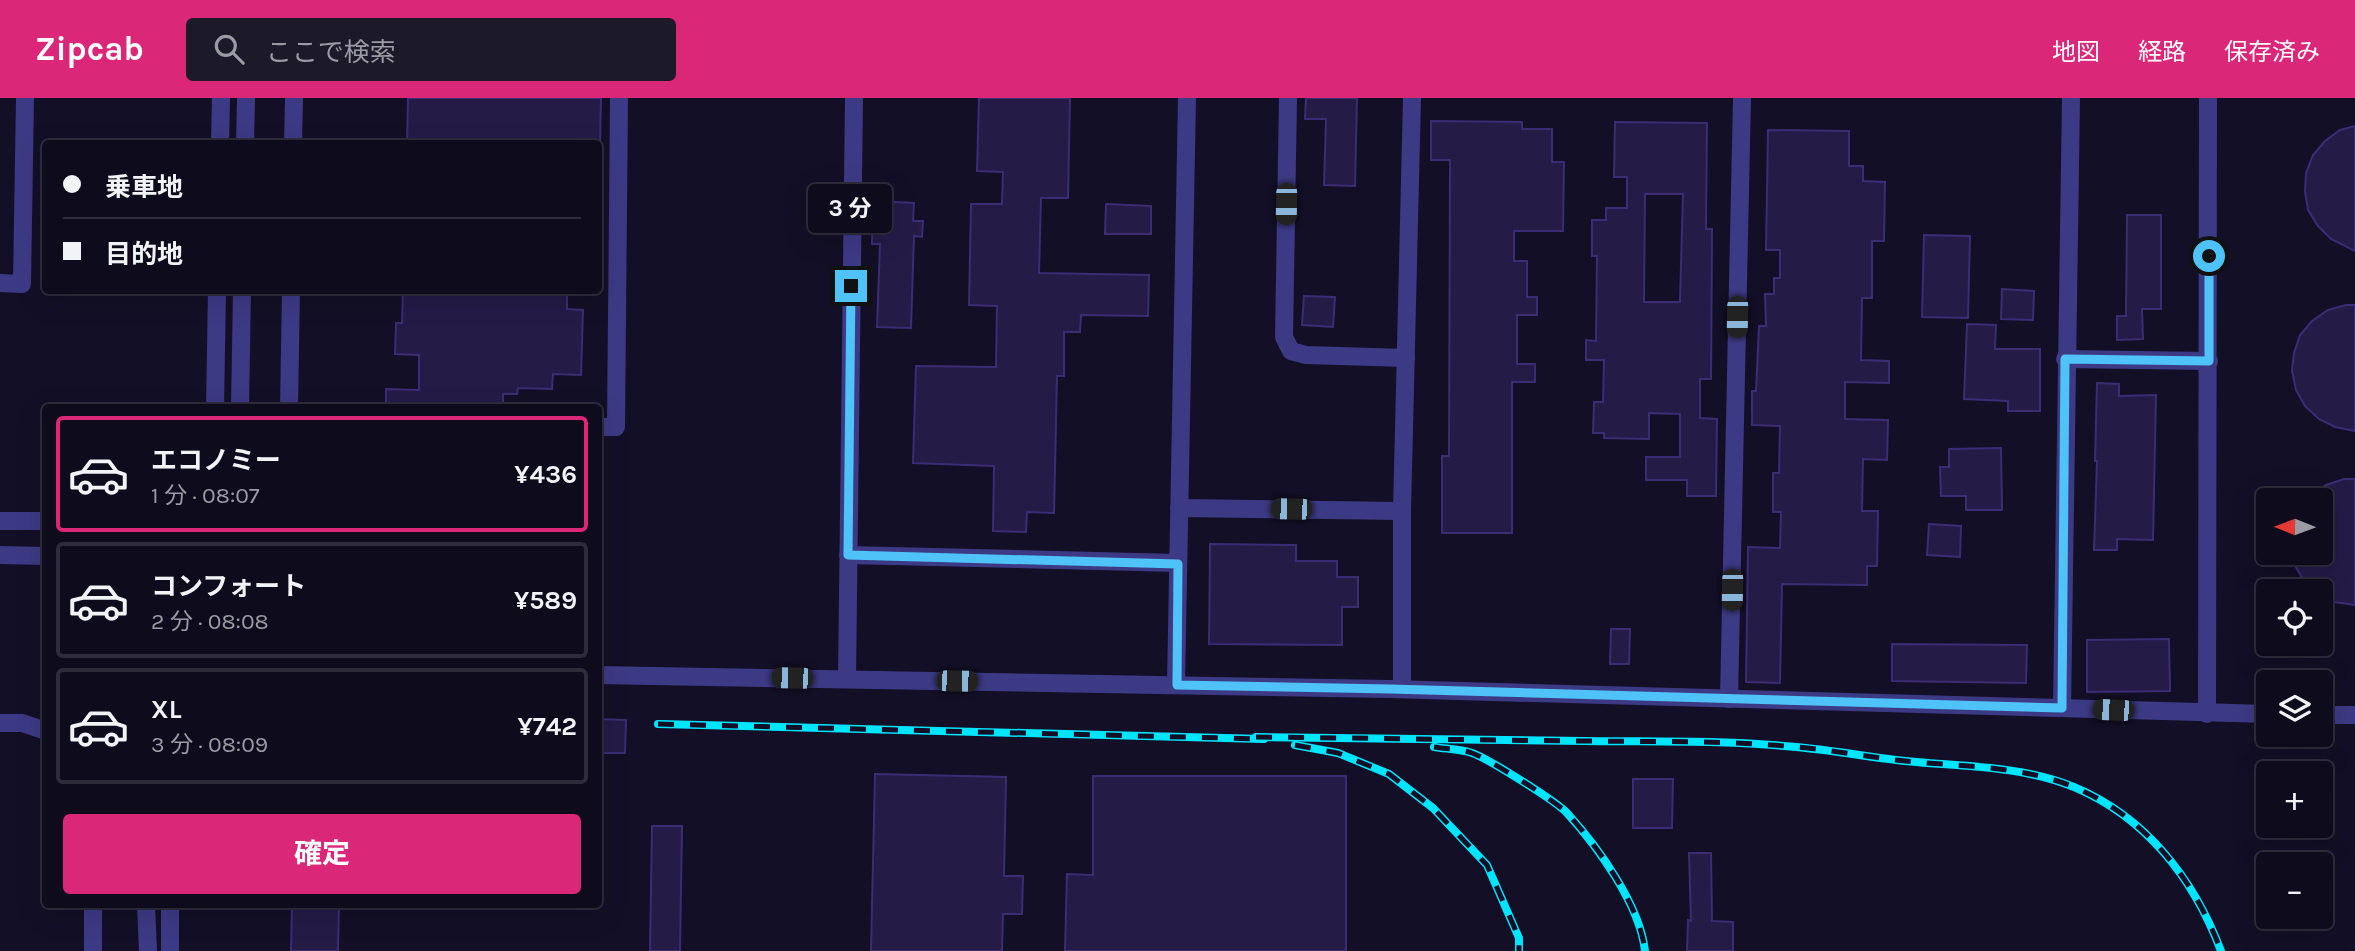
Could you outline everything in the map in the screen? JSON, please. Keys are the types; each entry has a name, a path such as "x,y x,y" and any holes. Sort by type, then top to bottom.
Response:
{"street":[{"path":"0,284 22,284 25,98"},
{"path":"220,140 221,98"},
{"path":"245,140 246,98"},
{"path":"293,140 294,98"},
{"path":"602,427 615,427 619,98"},
{"path":"848,679 854,98"},
{"path":"1177,685 1187,98"},
{"path":"1288,98 1284,337 1291,351 1306,355 1406,358"},
{"path":"1402,689 1402,510 1412,98"},
{"path":"1729,699 1742,98"},
{"path":"2062,708 2065,359 2071,98"},
{"path":"2207,714 2208,98"},
{"path":"215,404 217,294"},
{"path":"240,404 242,294"},
{"path":"289,404 290,294"},
{"path":"2065,359 2209,361"},
{"path":"1179,508 1402,510"},
{"path":"0,520 42,521"},
{"path":"0,555 42,556"},
{"path":"848,555 1178,564"},
{"path":"602,675 1402,689 2256,714"},
{"path":"2333,715 2355,715"},
{"path":"0,723 22,723 42,730"},
{"path":"93,908 93,951"},
{"path":"146,908 148,951"},
{"path":"170,908 170,951"}],"building":[{"path":"408,98 601,98 600,140 407,140"},
{"path":"979,98 1070,98 1068,198 1041,198 1039,273 1149,275 1148,316 1081,315 1080,332 1064,332 1064,376 1057,376 1054,513 1027,512 1026,532 993,531 994,466 913,463 916,366 996,367 997,306 969,305 971,204 1002,204 1003,172 977,171"},
{"path":"1306,98 1357,98 1355,186 1324,185 1326,119 1305,119"},
{"path":"1431,121 1522,122 1522,129 1552,129 1552,162 1564,162 1563,231 1514,231 1514,261 1527,261 1527,297 1537,297 1537,315 1517,315 1517,364 1535,364 1535,382 1512,382 1512,533 1442,533 1442,456 1449,456 1450,160 1431,160"},
{"path":"1615,122 1707,123 1706,229 1712,229 1711,379 1700,379 1700,418 1717,419 1716,496 1687,496 1687,480 1646,480 1646,457 1680,457 1680,414 1649,413 1649,439 1604,438 1604,433 1593,433 1594,402 1603,402 1604,360 1586,360 1586,340 1596,341 1597,256 1592,256 1592,220 1606,220 1606,208 1627,208 1627,177 1614,177","holes":["1645,194 1683,194 1680,302 1644,302"]},
{"path":"2355,126 2355,251 2331,239 2318,226 2308,210 2305,192 2306,173 2313,155 2325,141 2340,130"},
{"path":"1768,130 1849,131 1849,166 1863,166 1863,181 1885,182 1884,241 1872,241 1872,298 1862,298 1861,360 1889,361 1889,383 1845,382 1845,419 1888,420 1887,460 1863,459 1862,511 1878,511 1877,566 1867,566 1867,585 1782,584 1780,683 1746,682 1748,547 1780,548 1781,512 1773,512 1773,473 1779,473 1780,426 1752,425 1752,391 1756,391 1759,326 1766,326 1765,294 1774,294 1774,278 1780,278 1780,250 1766,250"},
{"path":"878,201 914,203 913,221 923,221 922,237 914,236 911,328 877,327 880,244 872,244 873,212 878,212"},
{"path":"1106,204 1151,206 1151,234 1105,234"},
{"path":"2127,215 2161,215 2161,309 2142,309 2143,339 2117,340 2117,316 2126,316"},
{"path":"1924,235 1970,236 1968,318 1922,317"},
{"path":"2002,289 2034,291 2033,320 2001,319"},
{"path":"403,294 567,294 567,309 583,310 581,375 553,374 552,389 518,388 517,394 503,394 503,404 386,404 386,389 419,390 419,355 395,354 396,323 402,323"},
{"path":"1304,296 1335,297 1333,327 1302,325"},
{"path":"2355,305 2355,431 2335,427 2319,419 2305,406 2296,390 2292,371 2300,335 2312,321 2328,310"},
{"path":"1967,324 1996,325 1995,349 2040,349 2040,411 2008,411 2008,401 1964,399"},
{"path":"2097,383 2119,384 2119,396 2156,395 2153,540 2117,539 2117,550 2094,550"},
{"path":"2001,448 2002,510 1966,510 1966,496 1941,496 1940,467 1949,467 1949,449"},
{"path":"2344,479 2355,479 2355,605 2333,602 2333,579 2303,579 2295,565 2333,565 2333,488 2321,488"},
{"path":"1929,524 1961,526 1960,557 1927,555"},
{"path":"1210,544 1296,545 1296,561 1337,561 1337,577 1358,577 1358,607 1342,607 1342,645 1209,644"},
{"path":"1611,629 1630,629 1629,664 1610,664"},
{"path":"2169,639 2170,691 2087,692 2087,640"},
{"path":"1892,644 2027,645 2026,683 1892,681"},
{"path":"602,719 626,720 625,753 602,753"},
{"path":"875,774 1006,777 1004,876 1023,876 1022,914 1003,914 1002,951 871,951"},
{"path":"1093,776 1346,776 1346,951 1065,951 1067,874 1093,875"},
{"path":"1633,779 1673,779 1672,828 1633,828"},
{"path":"652,826 682,826 680,951 650,951"},
{"path":"1689,853 1711,853 1712,921 1733,922 1733,951 1687,951 1688,920 1691,921"},
{"path":"292,908 339,908 338,951 291,951"}],"railway":[{"path":"658,724 1264,739"},
{"path":"1256,737 1743,743 2031,774 2074,787 2100,800 2145,833 2182,875 2197,899 2221,951"},
{"path":"1295,745 1338,753 1389,774 1433,808 1487,865 1519,938 1519,951"},
{"path":"1434,747 1472,753 1506,771 1567,813 1592,842 1616,878 1635,915 1645,951"}],"route":[{"path":"851,286 848,555 1178,564 1177,685 2062,708 2065,359 2209,361 2209,256"}]}
